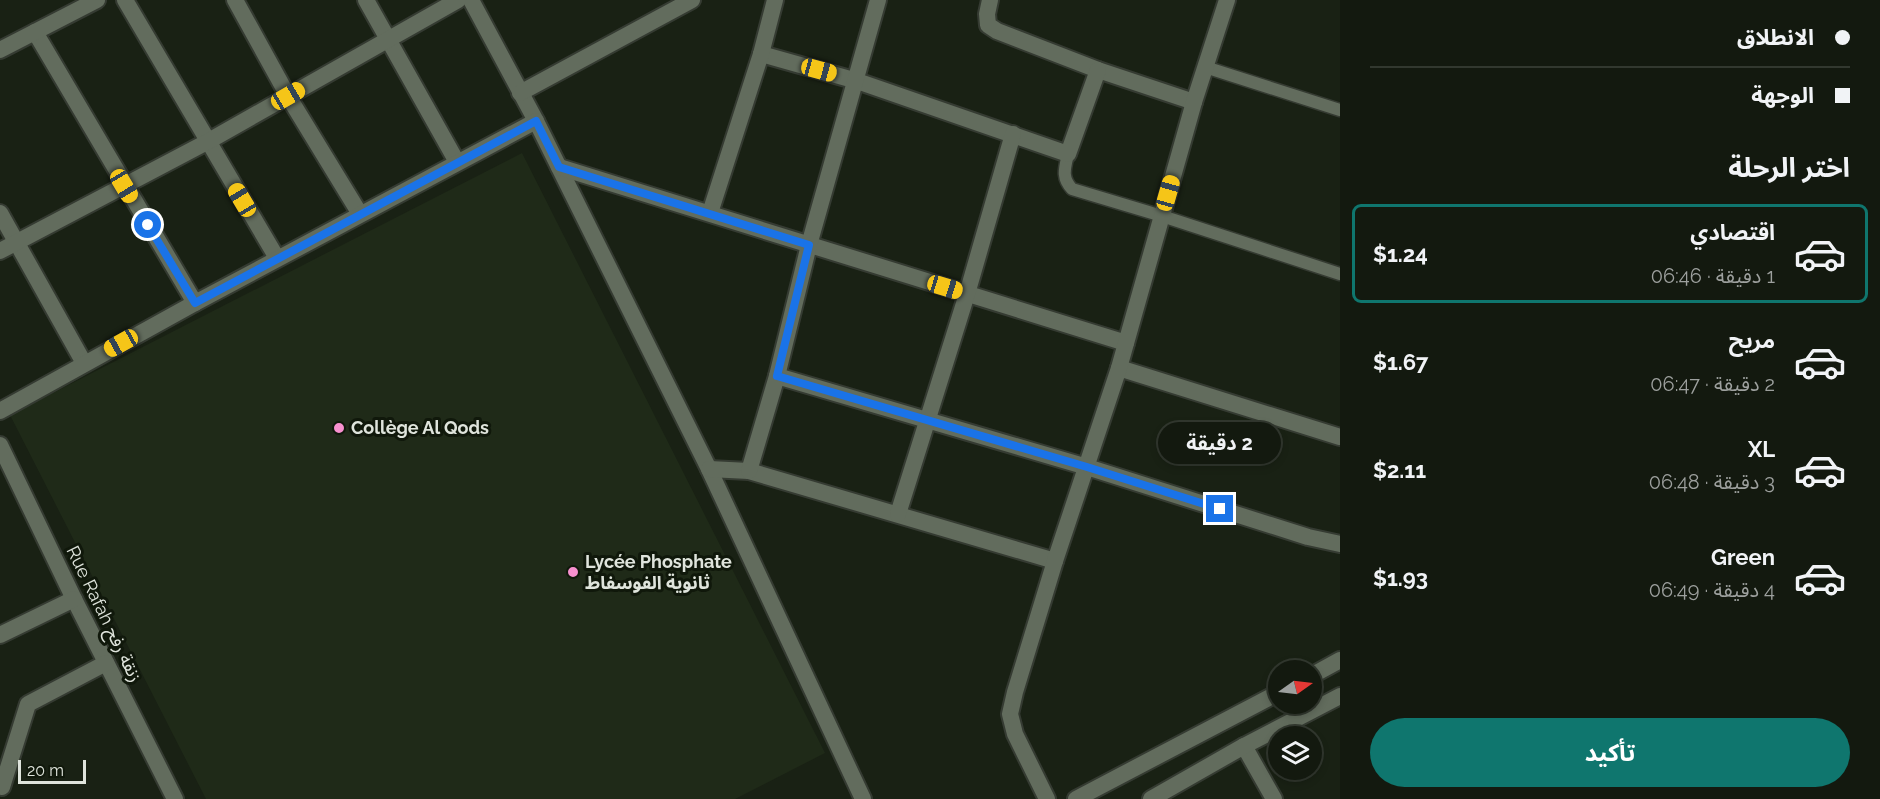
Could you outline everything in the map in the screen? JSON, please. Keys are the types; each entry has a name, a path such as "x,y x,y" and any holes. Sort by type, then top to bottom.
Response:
{"street":[{"path":"0,51 97,0"},
{"path":"125,0 277,258"},
{"path":"235,0 288,96 360,214"},
{"path":"366,0 458,162"},
{"path":"0,251 207,142 458,0"},
{"path":"471,0 536,121 709,469 863,799"},
{"path":"520,93 692,0"},
{"path":"710,213 776,0"},
{"path":"749,471 777,376 809,245 878,0"},
{"path":"990,0 987,14 988,25 997,31 1098,70 1194,102"},
{"path":"1047,799 1015,734 1010,714 1055,561 1119,368 1194,102 1227,0"},
{"path":"35,32 195,303"},
{"path":"761,54 857,81 1068,154 1098,70"},
{"path":"0,411 277,258 536,121"},
{"path":"898,514 967,294 1013,134"},
{"path":"559,167 1126,343"},
{"path":"0,213 84,363"},
{"path":"1119,368 1340,437"},
{"path":"777,376 1087,467 1308,537 1340,544"},
{"name":"Rue Rafah زنقة رفح","path":"0,444 74,599 175,799"},
{"path":"709,469 749,471 1055,561"},
{"path":"0,635 74,599"},
{"path":"1322,670 1340,660"},
{"path":"3,791 28,704 106,663"},
{"path":"1151,799 1244,746 1340,696"},
{"path":"1076,799 1268,698"},
{"path":"1244,746 1274,799"}],"lane":[{"path":"1205,67 1340,110"},
{"path":"1068,154 1063,174 1066,183 1072,189 1340,274"}],"shaded area":[{"path":"522,153 825,753 735,799 206,799 10,415"}],"place":[{"name":"Collège Al Qods","path":"339,428"},
{"name":"Lycée Phosphate ثانوية الفوسفاط","path":"573,572"}],"route":[{"path":"148,225 195,303 536,121 559,167 809,245 777,376 1087,467 1220,509"}]}
